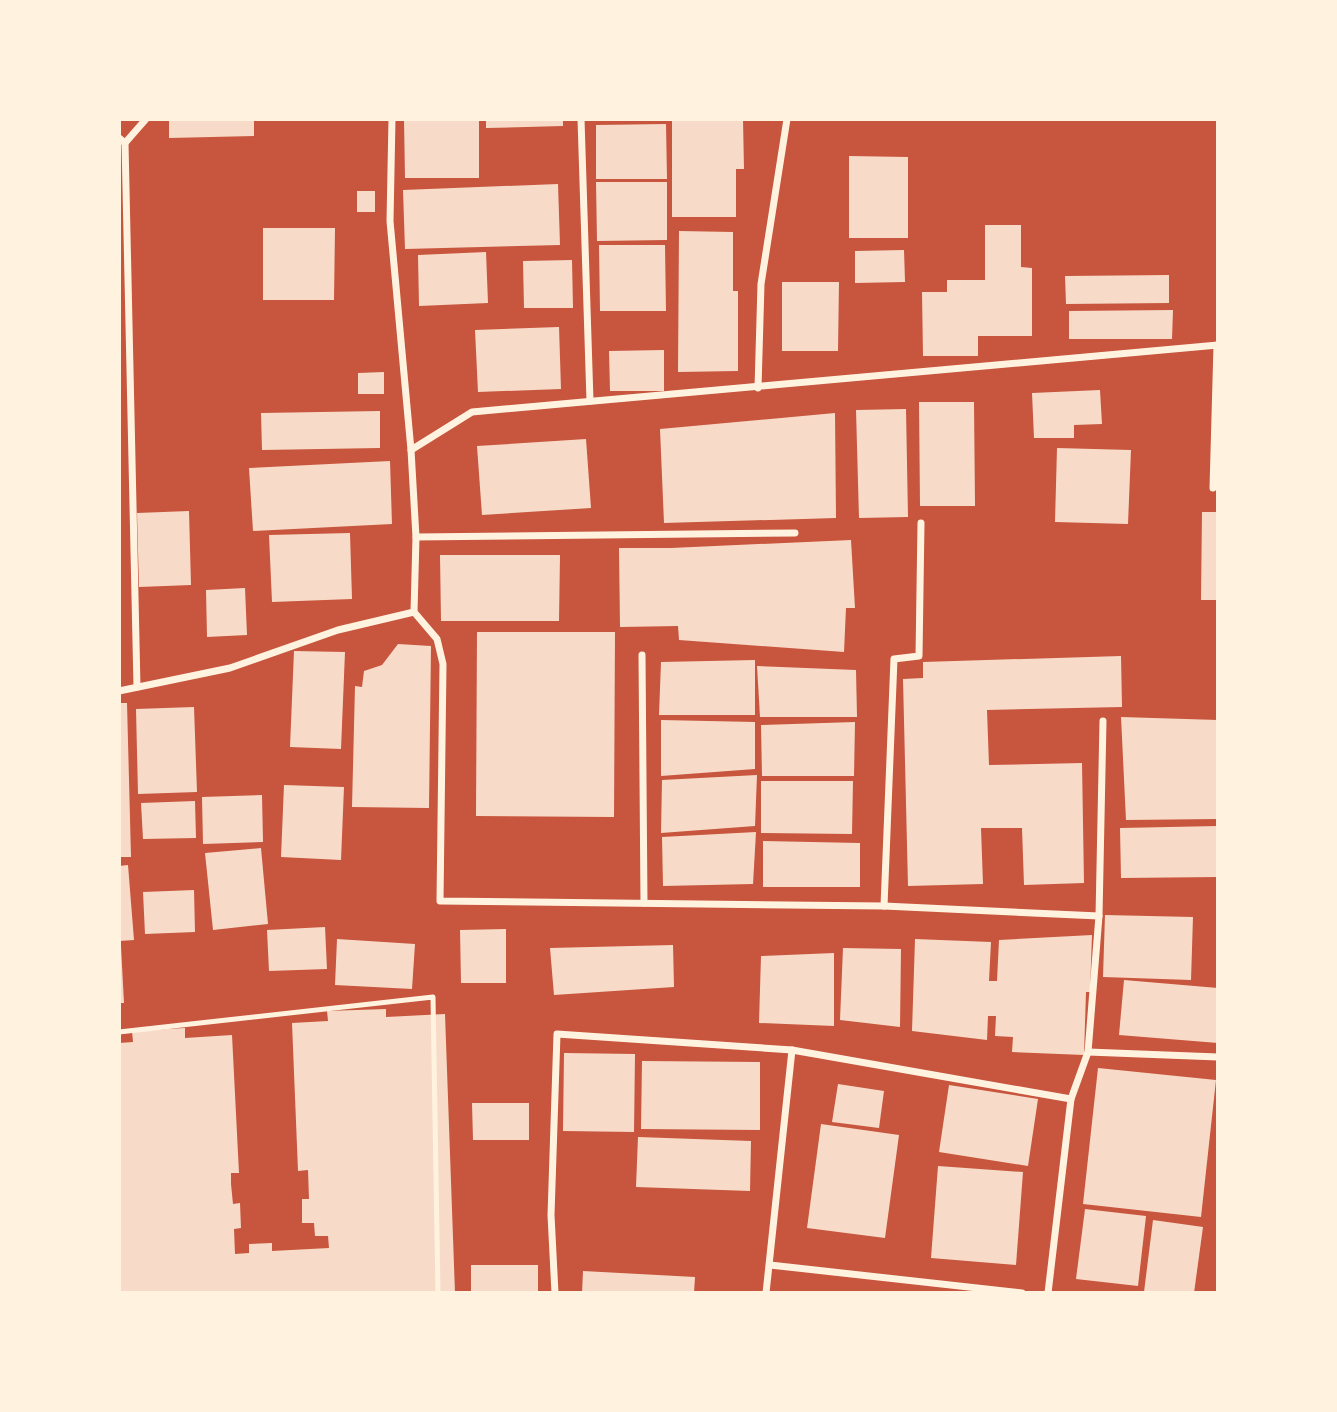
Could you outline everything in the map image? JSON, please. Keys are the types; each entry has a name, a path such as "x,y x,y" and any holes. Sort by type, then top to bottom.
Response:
{"street":[{"path":"137,687 122,140 146,119"},
{"path":"392,119 390,221 411,450 416,537 414,612 437,639 443,664 440,901 884,906 1099,916"},
{"path":"582,119 590,401"},
{"path":"758,387 761,284 787,119"},
{"path":"411,450 472,412 1217,345 1213,488"},
{"path":"884,906 894,659 919,656 922,523"},
{"path":"416,537 795,533"},
{"path":"119,691 230,668 338,630 414,612"},
{"path":"642,655 644,904"},
{"path":"1048,1293 1071,1099 1088,1052 1099,916 1103,721"},
{"path":"555,1293 551,1215 556,1034 792,1050 1071,1099"},
{"path":"766,1293 792,1050"},
{"path":"1088,1052 1218,1057"},
{"path":"770,1265 1022,1293"}],"lane":[{"path":"119,1032 433,997 438,1293"}],"building":[{"path":"169,119 254,119 254,136 169,138"},
{"path":"479,119 479,178 405,178 404,120"},
{"path":"486,119 563,119 563,126 486,128"},
{"path":"672,119 743,119 744,169 736,169 736,217 672,217"},
{"path":"666,124 667,179 596,179 596,125"},
{"path":"849,156 908,157 908,238 849,238"},
{"path":"596,182 667,182 667,240 597,241"},
{"path":"558,184 560,245 405,249 403,190"},
{"path":"357,191 375,191 375,212 357,212"},
{"path":"985,225 1021,225 1021,267 1032,268 1032,336 978,336 978,356 923,356 922,292 947,292 947,280 985,280"},
{"path":"263,228 335,228 334,300 263,300"},
{"path":"679,231 733,232 733,291 738,291 738,371 678,372"},
{"path":"599,245 665,245 666,311 600,311"},
{"path":"904,250 905,282 855,283 855,251"},
{"path":"486,252 488,303 419,306 418,255"},
{"path":"572,260 573,308 524,308 523,261"},
{"path":"1169,275 1169,303 1066,304 1065,276"},
{"path":"782,282 839,282 838,351 782,351"},
{"path":"1173,310 1172,339 1069,339 1069,311"},
{"path":"559,327 561,389 478,392 475,330"},
{"path":"664,350 664,391 610,391 609,351"},
{"path":"384,372 384,394 358,394 358,373"},
{"path":"1100,390 1102,424 1074,425 1074,438 1034,438 1032,393"},
{"path":"919,402 974,402 975,506 920,506"},
{"path":"906,409 908,517 859,518 856,410"},
{"path":"380,411 380,448 262,450 261,413"},
{"path":"835,413 836,518 664,523 660,429"},
{"path":"586,439 591,508 482,515 477,446"},
{"path":"1057,448 1131,450 1128,524 1055,522"},
{"path":"390,461 392,524 253,531 249,468"},
{"path":"189,511 191,585 139,587 137,513"},
{"path":"1202,512 1218,512 1218,600 1201,600"},
{"path":"350,533 352,599 272,602 269,535"},
{"path":"851,540 855,608 846,608 844,652 679,640 678,626 620,627 619,548"},
{"path":"440,555 560,555 559,621 441,621"},
{"path":"245,588 247,635 207,637 206,590"},
{"path":"477,632 615,632 614,817 476,816"},
{"path":"398,644 431,646 429,808 352,807 355,686 362,687 364,671 382,665"},
{"path":"294,651 345,652 341,749 290,747"},
{"path":"1121,656 1122,707 987,710 989,765 1082,763 1084,883 1024,885 1022,828 981,828 983,884 908,886 903,679 923,678 923,662"},
{"path":"755,660 755,715 659,715 661,662"},
{"path":"757,666 856,670 857,717 760,717"},
{"path":"119,703 127,703 131,857 119,857"},
{"path":"194,707 197,792 138,794 136,709"},
{"path":"1121,717 1218,720 1218,819 1126,820"},
{"path":"661,720 755,722 755,769 661,776"},
{"path":"855,722 854,776 762,776 761,725"},
{"path":"757,775 755,826 661,833 662,780"},
{"path":"761,781 853,781 852,834 761,833"},
{"path":"284,785 344,787 341,860 281,857"},
{"path":"262,795 263,842 203,844 202,797"},
{"path":"195,801 196,838 143,839 141,803"},
{"path":"1218,826 1218,877 1121,878 1120,828"},
{"path":"756,832 753,884 663,886 662,837"},
{"path":"763,841 860,843 860,887 763,887"},
{"path":"261,848 268,924 213,930 205,853"},
{"path":"128,865 134,940 119,941 119,866"},
{"path":"194,890 195,932 145,934 143,892"},
{"path":"1105,915 1193,917 1191,980 1103,977"},
{"path":"325,927 327,969 269,971 267,930"},
{"path":"506,929 506,983 461,983 460,930"},
{"path":"1092,935 1090,992 1086,992 1084,1055 1012,1052 1013,1037 995,1036 996,1016 988,1016 987,1040 912,1031 915,939 991,942 989,981 997,981 999,940"},
{"path":"337,939 415,944 412,989 335,985"},
{"path":"673,945 674,987 554,995 550,948"},
{"path":"121,947 124,1003 119,1003"},
{"path":"843,948 901,949 900,1027 840,1020"},
{"path":"834,953 834,1026 759,1023 761,956"},
{"path":"1124,980 1218,988 1218,1043 1119,1035"},
{"path":"386,1009 386,1017 445,1014 455,1293 119,1293 119,1043 133,1042 132,1031 185,1028 185,1038 232,1035 239,1173 231,1173 231,1184 233,1204 240,1203 241,1228 234,1229 235,1254 249,1253 249,1244 272,1243 272,1251 329,1248 328,1236 315,1236 314,1223 302,1223 302,1199 309,1199 308,1170 298,1171 292,1023 328,1021 327,1011"},
{"path":"564,1053 635,1054 634,1132 563,1131"},
{"path":"642,1061 760,1062 760,1130 641,1129"},
{"path":"1098,1068 1216,1080 1201,1217 1083,1204"},
{"path":"838,1084 884,1091 879,1128 832,1122"},
{"path":"949,1085 1038,1099 1028,1166 939,1152"},
{"path":"472,1103 529,1103 529,1140 473,1140"},
{"path":"821,1124 899,1135 885,1238 807,1228"},
{"path":"638,1137 751,1141 750,1191 636,1187"},
{"path":"938,1166 1023,1172 1016,1265 931,1258"},
{"path":"1085,1209 1146,1216 1138,1286 1076,1279"},
{"path":"1153,1220 1203,1227 1194,1293 1144,1292"},
{"path":"471,1265 538,1265 538,1293 471,1293"},
{"path":"583,1271 695,1277 694,1293 582,1293"}]}
